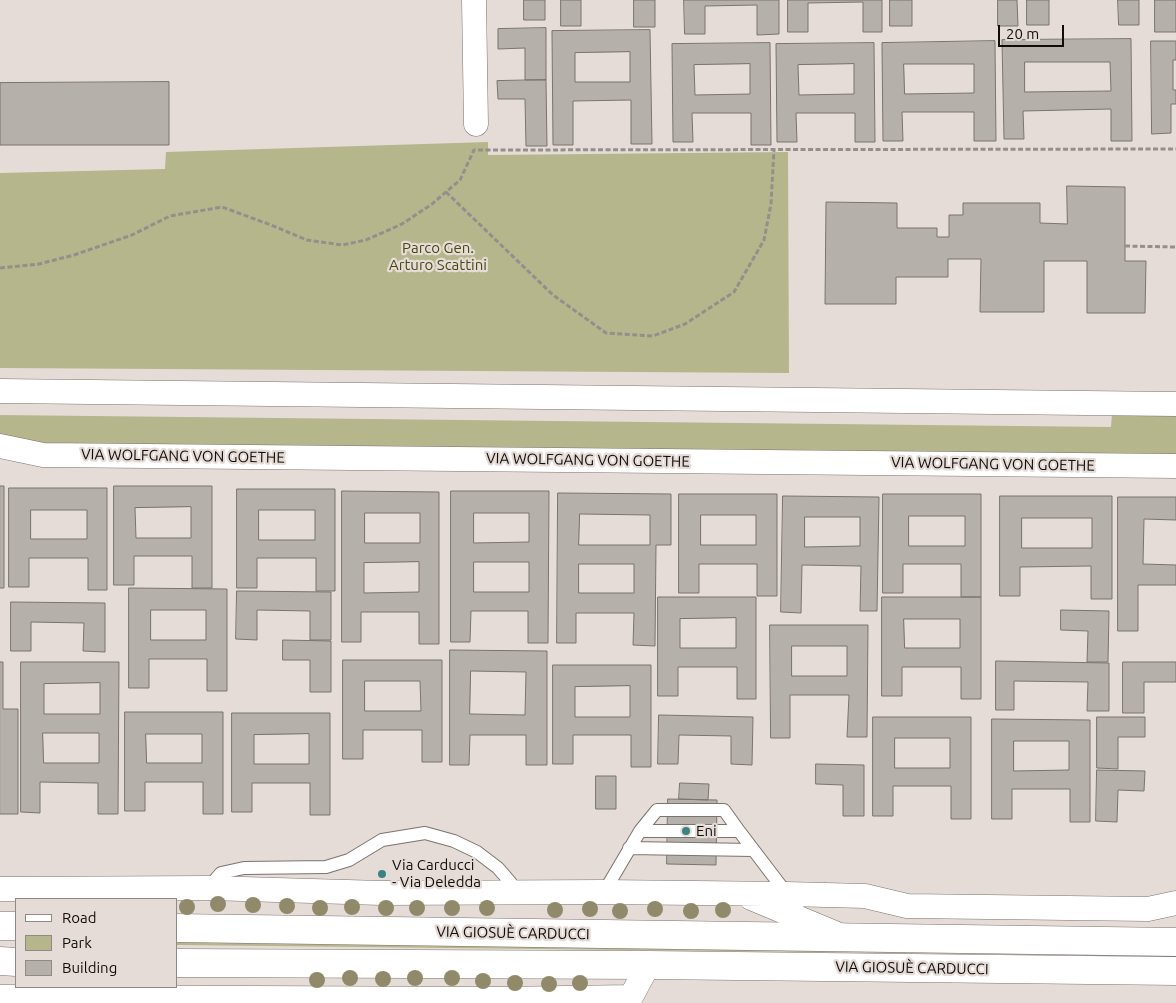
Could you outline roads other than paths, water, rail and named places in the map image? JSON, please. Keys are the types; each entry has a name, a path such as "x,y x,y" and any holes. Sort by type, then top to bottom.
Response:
{"main road":[{"path":"0,926 15,926"},
{"name":"VIA GIOSUÈ CARDUCCI","path":"178,928 1176,942"},
{"path":"0,962 15,962"},
{"name":"VIA GIOSUÈ CARDUCCI","path":"178,962 1176,971"}],"street":[{"path":"474,0 476,124"},
{"path":"0,391 1176,404"},
{"name":"VIA WOLFGANG VON GOETHE","path":"0,446 43,455 1176,466"},
{"name":"VIA GIOSUÈ CARDUCCI","path":"0,889 208,888 382,893 737,893 865,896 907,906 1148,908 1176,903"},
{"name":"VIA GIOSUÈ CARDUCCI","path":"737,893 849,938"},
{"path":"0,997 629,1000 648,965"},
{"path":"500,999 558,1003"}],"lane":[{"path":"604,892 629,848 657,810 724,810 787,894"},
{"path":"640,831 739,831"},
{"path":"208,888 221,873 244,868 326,867 349,860 382,840 425,833 454,841 477,852 498,868 511,882"},
{"path":"629,848 753,850"}],"place":[{"name":"Eni","path":"686,831"},
{"name":"Via Carducci - Via Deledda","path":"382,874"}],"park label":[{"name":"Parco Gen. Arturo Scattini","path":"438,256"}]}
